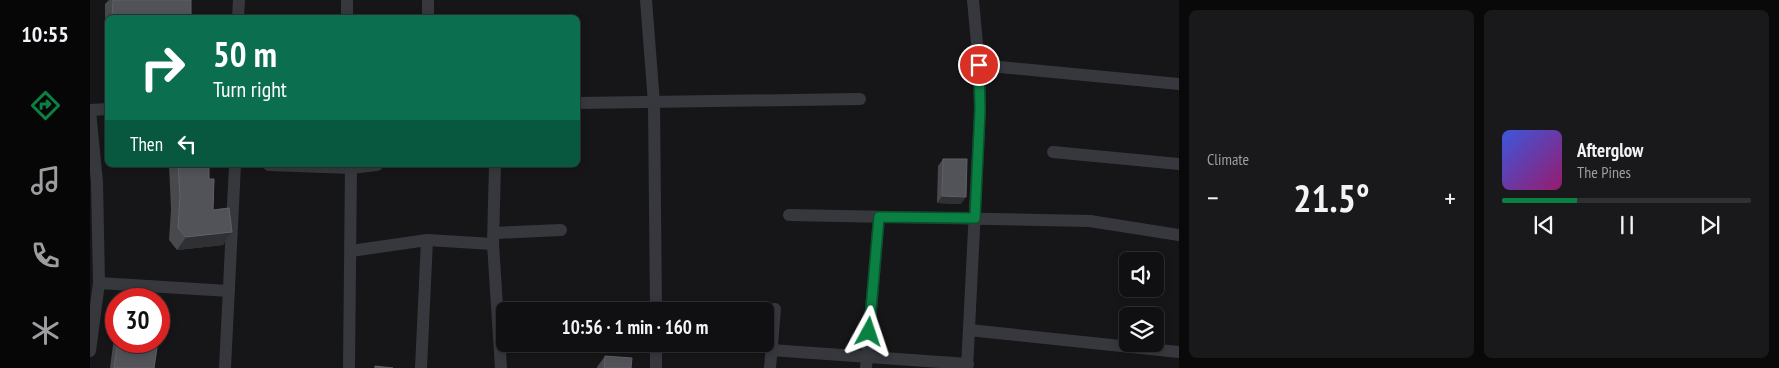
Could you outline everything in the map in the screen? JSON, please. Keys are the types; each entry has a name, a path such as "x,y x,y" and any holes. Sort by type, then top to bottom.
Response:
{"street":[{"path":"238,15 239,0"},
{"path":"347,0 347,15"},
{"path":"428,0 428,15"},
{"path":"646,0 654,103 656,302"},
{"path":"774,350 867,362 968,366 980,110 979,65 973,0"},
{"path":"979,65 1179,84"},
{"path":"580,103 860,99"},
{"path":"90,351 99,283 97,182 90,110 105,109"},
{"path":"1053,152 1179,164"},
{"path":"225,368 235,167"},
{"path":"349,368 351,167"},
{"path":"495,167 493,238 501,368"},
{"path":"789,215 1090,221 1179,235"},
{"path":"867,362 879,217"},
{"path":"350,251 427,240 493,238 561,230"},
{"path":"421,368 427,240"},
{"path":"99,283 229,291"},
{"path":"774,319 775,309"},
{"path":"969,330 1179,352"},
{"path":"656,352 656,368"},
{"path":"770,368 771,352"}],"building":[{"path":"113,0 191,0 191,15 112,15"},
{"path":"943,159 967,159 966,197 942,196"},
{"path":"178,167 209,167 209,179 214,179 213,210 229,208 232,232 186,237 178,228 180,196"},
{"path":"116,353 156,353 154,368 114,368"},
{"path":"605,356 632,358 631,368 604,368"},
{"path":"375,366 393,368 375,368"}],"route":[{"path":"869,332 879,217 975,218 980,110 979,65"}]}
